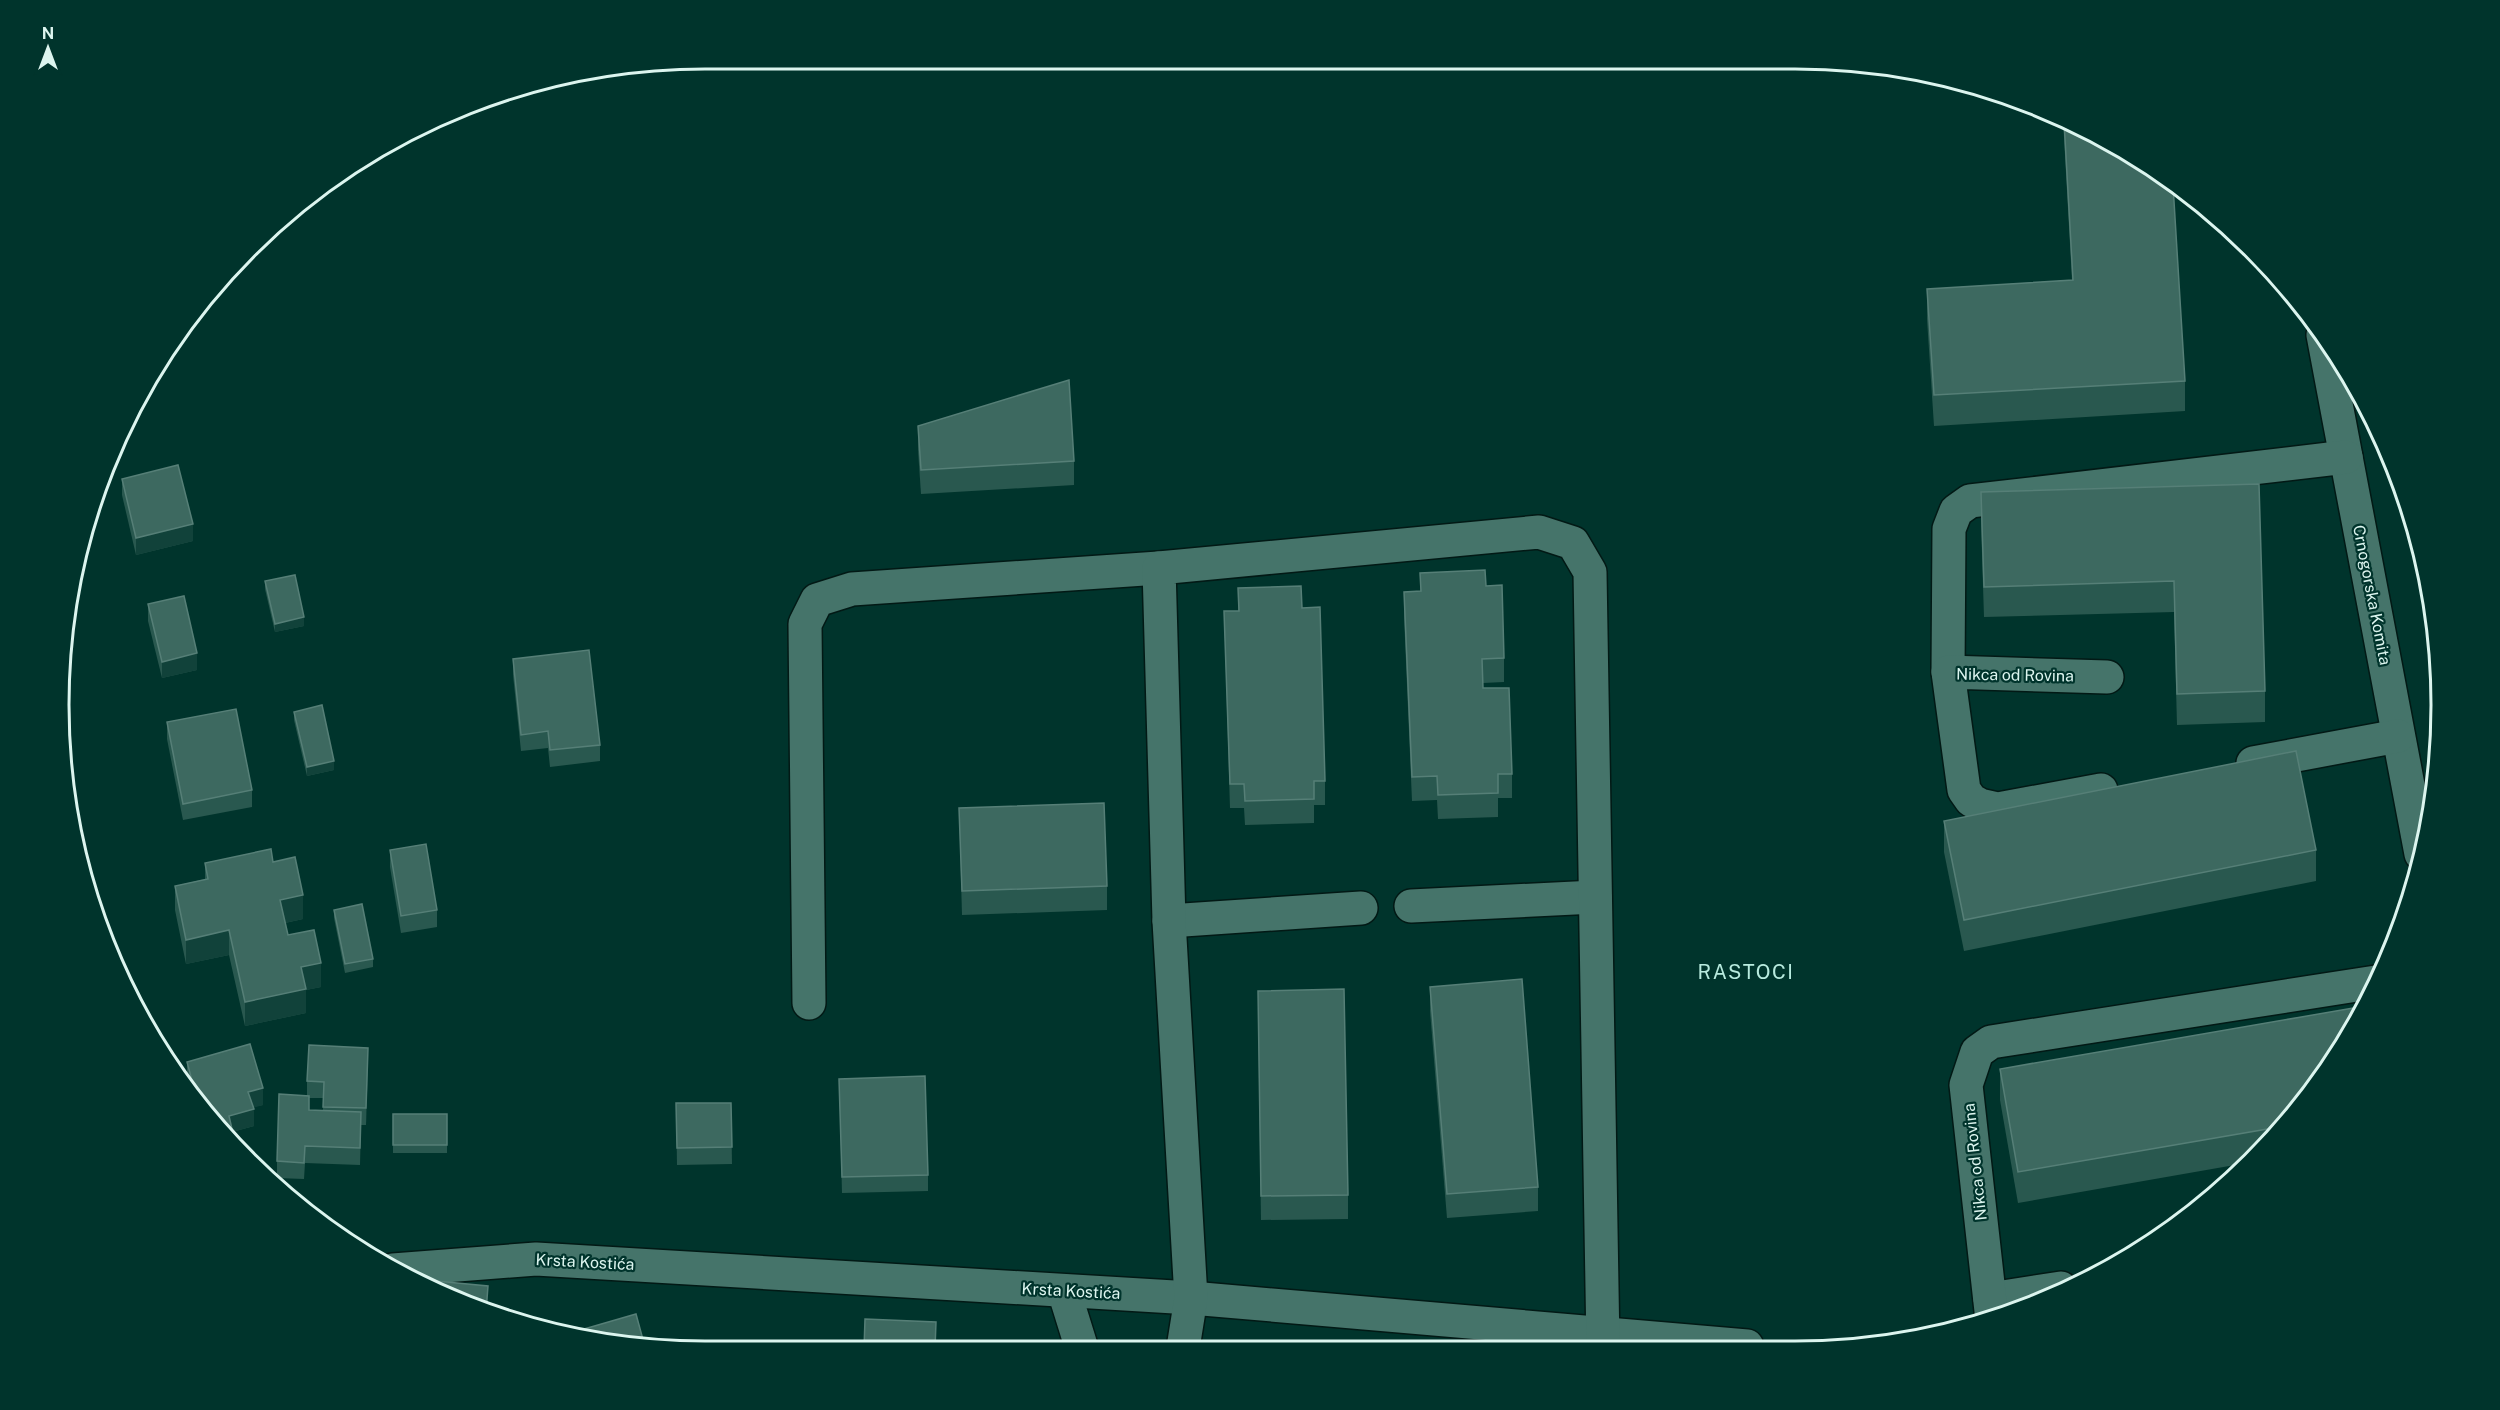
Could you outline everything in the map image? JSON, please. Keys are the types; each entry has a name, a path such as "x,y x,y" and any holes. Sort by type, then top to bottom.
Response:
{"street":[{"name":"Crnogorska Komita","path":"2327,357 2417,836"},
{"path":"1948,672 1949,529 1956,511 1970,501 2346,458"},
{"path":"809,1003 805,624 817,600 852,589 1159,568 1539,532 1573,543 1590,572 1603,1340"},
{"path":"1159,568 1169,921 1191,1298 1184,1341"},
{"name":"Nikca od Rovina","path":"2107,677 1948,672 1964,790 1971,800 1980,805 1998,809 2127,786"},
{"path":"2222,768 2398,736"},
{"path":"1411,906 1595,897"},
{"path":"1169,921 1361,908"},
{"name":"Nikca od Rovina","path":"1991,1309 1966,1085 1977,1052 1991,1042 2366,984"},
{"name":"Krsta Kostića","path":"411,1269 536,1259 1191,1298 1627,1341"},
{"path":"1065,1291 1080,1341"}],"building":[{"path":"2064,130 2113,154 2174,194 2185,381 1934,395 1927,289 2073,280"},
{"path":"1069,380 1074,461 921,470 918,426"},
{"path":"178,465 193,524 136,538 122,479"},
{"path":"2259,484 2265,691 2177,694 2174,581 1984,587 1981,492"},
{"path":"1485,570 1486,586 1502,585 1504,658 1482,659 1483,688 1509,688 1512,774 1498,774 1498,793 1438,795 1437,776 1412,777 1404,592 1421,591 1420,573"},
{"path":"295,575 304,617 275,624 265,581"},
{"path":"1301,586 1302,608 1320,607 1325,781 1314,781 1314,799 1245,801 1244,784 1230,784 1224,611 1239,611 1238,588"},
{"path":"184,596 197,653 162,662 148,604"},
{"path":"589,650 600,745 550,750 548,731 521,735 513,659"},
{"path":"322,705 334,761 307,767 294,712"},
{"path":"236,709 252,790 183,804 167,722"},
{"path":"2296,751 2316,850 1964,920 1944,821"},
{"path":"1104,803 1107,886 962,891 959,808"},
{"path":"426,844 437,910 401,916 390,850"},
{"path":"271,849 273,862 295,857 303,895 280,900 288,935 314,930 321,963 301,967 306,989 245,1002 229,930 186,940 175,886 208,879 205,863"},
{"path":"362,904 373,959 345,964 334,910"},
{"path":"1522,979 1538,1187 1447,1194 1430,987"},
{"path":"1344,989 1348,1195 1261,1196 1258,991"},
{"path":"2354,1008 2324,1058 2300,1092 2269,1129 2018,1172 2000,1069"},
{"path":"250,1044 263,1088 248,1092 254,1109 229,1116 232,1129 192,1081 187,1062"},
{"path":"309,1045 368,1048 366,1108 323,1107 324,1082 307,1081"},
{"path":"925,1076 928,1175 842,1177 839,1079"},
{"path":"279,1094 309,1096 309,1110 361,1112 360,1148 305,1146 304,1163 277,1161"},
{"path":"676,1103 731,1103 732,1147 677,1148"},
{"path":"393,1114 447,1114 447,1145 393,1145"},
{"path":"437,1281 488,1286 487,1302"},
{"path":"636,1314 643,1338 622,1336 584,1329"},
{"path":"865,1319 936,1322 935,1341 864,1341"}],"district":[{"name":"RASTOCI","path":"1746,972"}]}
